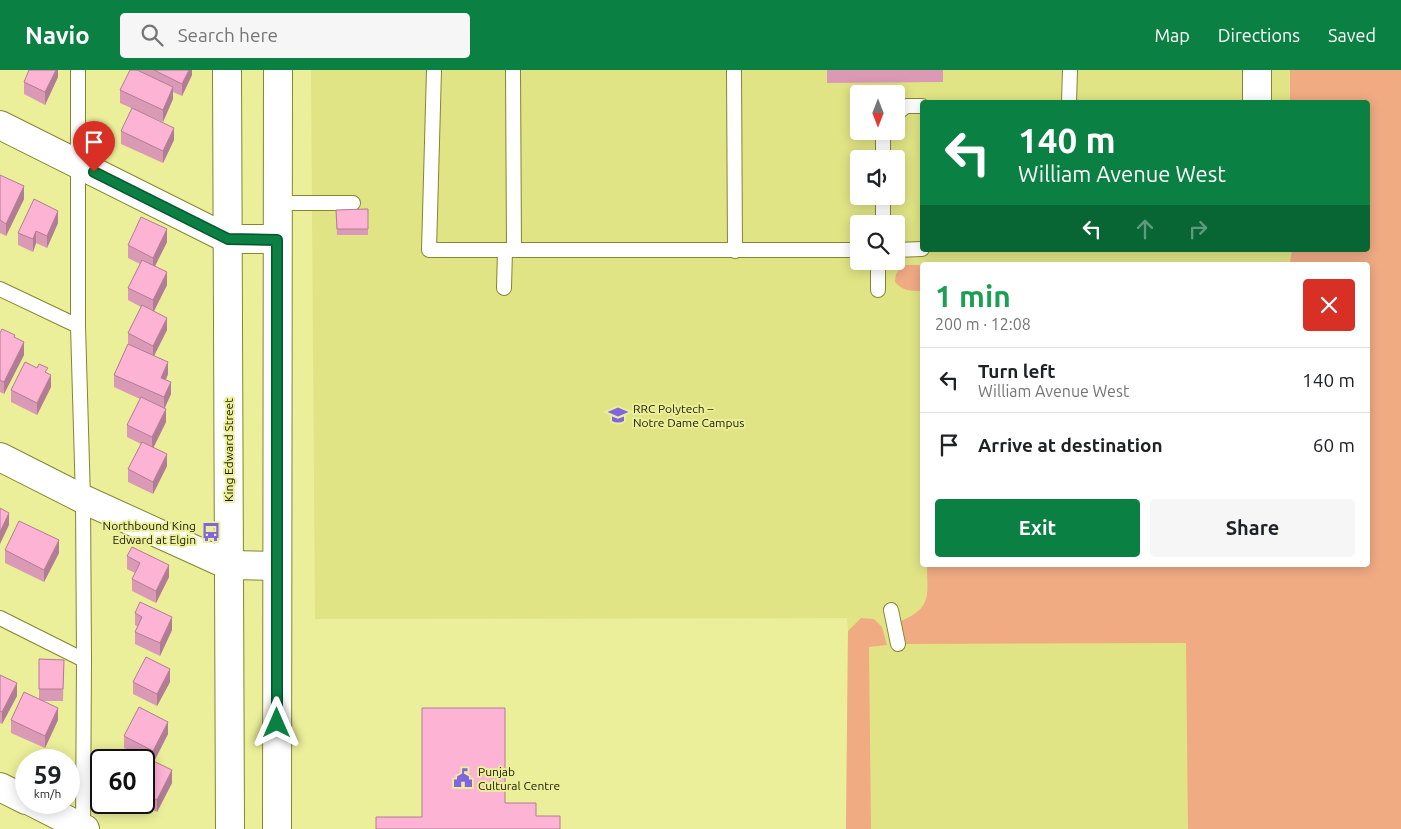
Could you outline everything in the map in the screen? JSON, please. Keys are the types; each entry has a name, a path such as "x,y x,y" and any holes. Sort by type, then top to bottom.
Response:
{"main road":[{"name":"King Edward Street","path":"227,70 230,829"},
{"path":"277,829 278,70"},
{"path":"1256,70 1257,100"},
{"path":"0,125 228,239 277,240"},
{"path":"0,457 83,499 228,565 277,566"},
{"path":"0,786 15,794"},
{"path":"55,814 84,829"}],"lane":[{"path":"78,70 78,326 83,499 84,829"},
{"path":"434,70 430,250 850,250"},
{"path":"504,288 510,250 513,70"},
{"path":"734,70 735,251"},
{"path":"1069,100 1070,70"},
{"path":"905,107 920,106"},
{"path":"277,203 353,203"},
{"path":"905,250 920,249"},
{"path":"878,270 878,290"},
{"path":"0,289 78,326"},
{"path":"891,610 898,644"},
{"path":"0,618 84,660"}],"shaded area":[{"name":"RRC Polytech – Notre Dame Campus","path":"311,70 1401,70 1401,829 846,829 847,618 315,619"},
{"path":"1290,70 1401,70 1401,829 1188,829 1186,643 906,644 901,621 919,611 926,599 927,567 1370,567 1370,262 1290,262 1292,252 1370,252 1370,100 1290,100"},
{"path":"905,265 920,265 920,291 907,290 901,287 895,282 898,270 905,270"},
{"path":"861,618 874,619 882,627 887,645 869,647 871,829 846,829 848,631"}],"building":[{"path":"29,70 56,70 45,92 24,82"},
{"path":"130,70 137,70 173,87 163,110 120,90"},
{"path":"154,70 189,70 182,84"},
{"path":"132,108 174,128 163,151 121,131"},
{"path":"0,175 24,186 6,224 0,220"},
{"path":"34,199 58,211 47,236 36,231 33,239 18,233"},
{"path":"368,209 368,229 337,229 336,210"},
{"path":"141,217 167,229 153,258 128,245"},
{"path":"142,260 167,272 153,300 128,288"},
{"path":"142,305 167,318 153,346 128,333"},
{"path":"2,329 24,342 4,382 0,380 0,333"},
{"path":"128,344 168,362 161,378 171,382 164,397 114,375"},
{"path":"25,362 37,368 39,364 48,368 45,372 51,375 37,403 11,390"},
{"path":"141,397 166,409 152,437 127,425"},
{"path":"142,442 167,454 153,482 128,469"},
{"path":"0,508 9,513 0,532"},
{"path":"19,521 59,540 44,570 5,550"},
{"path":"132,547 169,565 156,591 132,579 140,563 127,556"},
{"path":"140,602 172,617 160,643 135,632 142,617 135,613"},
{"path":"146,657 170,669 157,694 133,682"},
{"path":"39,659 64,660 63,689 39,689"},
{"path":"0,675 17,683 2,712 0,711"},
{"path":"24,692 58,708 45,736 11,720"},
{"path":"139,707 168,722 154,749 149,749 124,736"},
{"name":"Punjab Cultural Centre","path":"422,708 505,708 505,803 536,803 536,816 560,816 560,829 376,829 376,817 422,817"},
{"path":"155,762 172,770 157,800 155,799"}],"place":[{"name":"RRC Polytech – Notre Dame Campus","path":"618,415"},
{"name":"Northbound King Edward at Elgin","path":"211,532"},
{"name":"Punjab Cultural Centre","path":"463,778"}],"route":[{"path":"94,172 228,239 277,240 277,723"}]}
